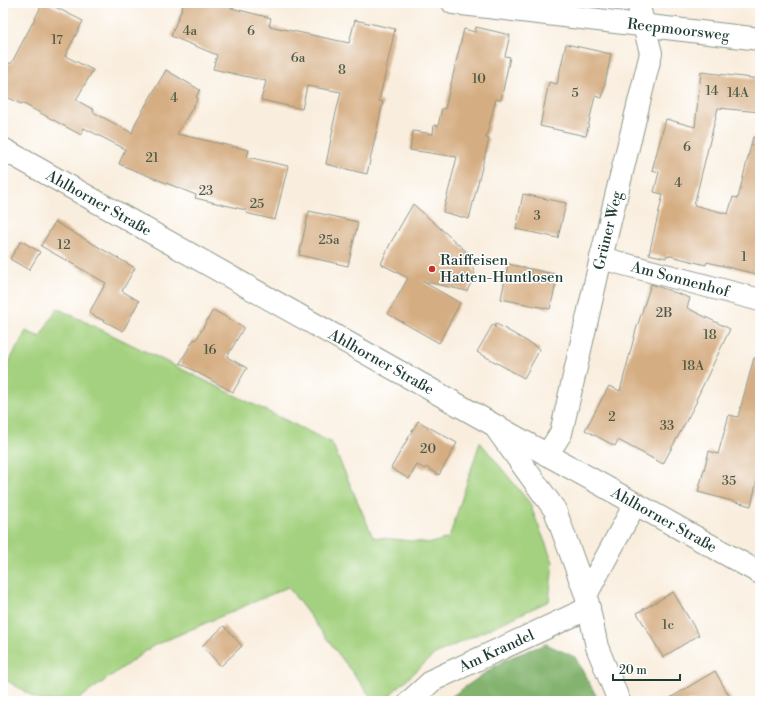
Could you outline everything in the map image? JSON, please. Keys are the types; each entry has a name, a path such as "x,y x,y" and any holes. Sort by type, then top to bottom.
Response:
{"street":[{"name":"Reepmoorsweg","path":"453,3 644,24 760,39"},
{"name":"Grüner Weg","path":"547,455 561,432 601,258 651,53 638,3"},
{"name":"Ahlhorner Straße","path":"3,149 760,573"},
{"name":"Am Sonnenhof","path":"601,258 760,300"},
{"path":"494,425 555,510 588,602 597,647 619,701"},
{"path":"588,602 635,504"},
{"name":"Am Krandel","path":"410,701 433,680 588,602"}],"green space":[{"path":"57,308 332,443 373,537 431,543 449,538 480,442 529,502 553,562 549,601 435,654 383,701 374,701 288,587 153,646 76,701 40,701 3,678 3,373 26,331 40,337"},
{"path":"546,644 575,657 599,701 445,701 504,660"}],"building":[{"path":"43,3 47,3 83,21 65,56 93,70 76,100 94,110 93,112 132,133 136,122 166,70 200,90 196,97 198,98 177,134 249,150 247,157 288,166 275,220 246,213 246,210 195,198 196,195 119,164 125,149 84,128 81,135 22,103 21,104 3,95 3,60 11,64"},
{"path":"184,3 221,3 223,6 271,18 269,26 349,43 355,20 395,29 379,101 383,102 367,174 326,164 332,129 341,92 307,86 302,109 261,100 266,81 213,69 217,55 171,36"},
{"path":"476,27 510,35 505,56 510,57 501,100 496,99 486,138 489,139 469,219 443,212 457,157 410,150 413,131 433,134 434,125 438,126 442,108 445,109 464,29 475,32"},
{"path":"566,44 611,54 602,98 595,96 586,136 540,126 549,82 557,84"},
{"path":"701,72 760,79 760,112 718,108 694,205 728,214 733,197 738,198 753,137 760,138 760,275 707,262 706,265 667,255 666,258 649,254 663,194 654,192 659,172 652,170 666,119 695,127"},
{"path":"523,194 566,203 558,238 516,229"},
{"name":"Raiffeisen Hatten-Huntlosen","path":"413,204 468,253 475,275 467,291 422,281 460,303 439,343 388,314 408,278 381,264 390,244"},
{"path":"309,211 358,222 348,266 299,255"},
{"path":"55,222 135,268 122,291 139,301 123,331 89,313 106,283 41,246"},
{"path":"21,241 40,252 29,270 10,259"},
{"path":"508,264 558,275 550,309 501,299"},
{"path":"651,284 690,298 687,308 730,329 696,400 697,401 663,464 618,440 615,446 585,430 609,386 620,391 636,330"},
{"path":"213,310 244,327 227,357 247,368 233,392 180,363 194,339 196,340"},
{"path":"495,323 540,349 524,378 477,352 493,324 495,328"},
{"path":"754,358 760,358 760,467 751,506 698,492 709,451 718,454 729,415 738,417"},
{"path":"418,421 457,443 439,475 426,467 425,469 417,465 409,479 391,468"},
{"path":"673,592 699,635 663,657 637,613"},
{"path":"224,626 242,646 221,666 202,646"},
{"path":"715,671 732,701 665,701"}],"place":[{"name":"Raiffeisen Hatten-Huntlosen","path":"432,269"}]}
